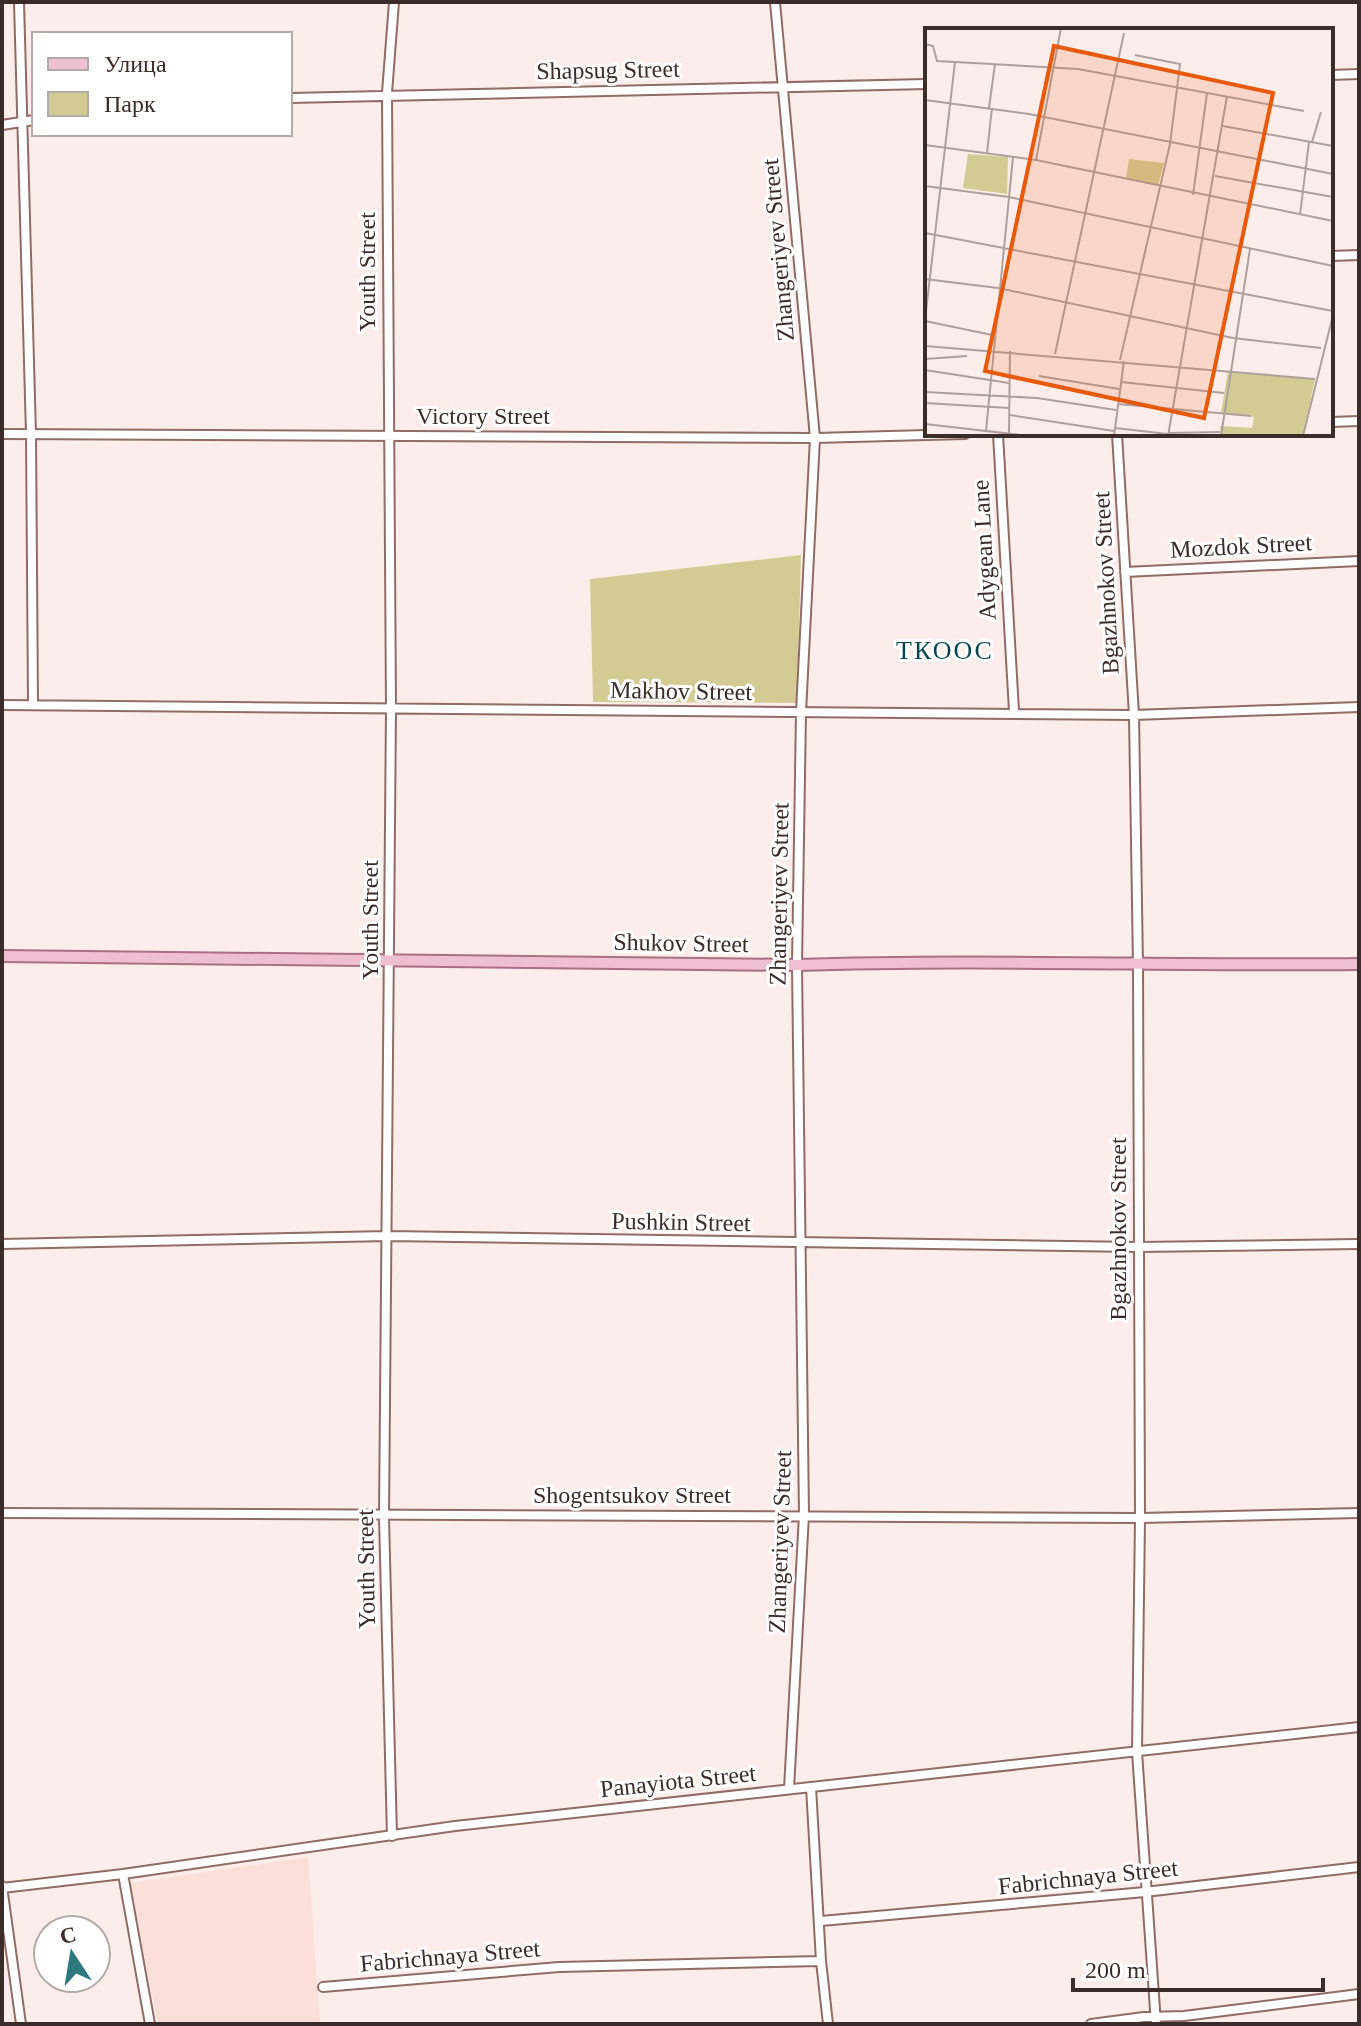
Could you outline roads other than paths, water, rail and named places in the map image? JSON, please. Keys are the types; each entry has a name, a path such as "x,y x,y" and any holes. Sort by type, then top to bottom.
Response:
{"main road":[{"name":"Shukov Street","path":"2,956 797,965 920,961 1138,966 1359,964"}],"street":[{"path":"19,2 31,434 33,703"},
{"name":"Zhangeriyev Street","path":"775,2 815,438 801,712 797,965 804,1515 789,1789"},
{"name":"Youth Street","path":"392,1836 384,1517 391,709 387,93 394,3"},
{"path":"1333,75 1359,74"},
{"name":"Shapsug Street","path":"292,98 387,93 925,84"},
{"path":"2,125 32,120"},
{"path":"1333,256 1359,255"},
{"path":"1333,422 1359,421"},
{"name":"Victory Street","path":"2,434 815,438 925,435"},
{"name":"Adygean Lane","path":"998,436 1014,711"},
{"name":"Bgazhnokov Street","path":"1117,436 1134,715 1138,966 1140,1518 1137,1752 1156,2021"},
{"name":"Mozdok Street","path":"1125,572 1359,561"},
{"name":"Makhov Street","path":"2,705 1014,711 1134,715 1359,707"},
{"name":"Pushkin Street","path":"2,1244 388,1236 1138,1247 1359,1244"},
{"name":"Shogentsukov Street","path":"2,1513 1140,1518 1359,1513"},
{"name":"Panayiota Street","path":"2,1887 123,1874 392,1836 789,1789 1359,1727"},
{"path":"811,1787 821,1961 828,2024"},
{"name":"Fabrichnaya Street","path":"821,1921 1145,1892 1359,1867"},
{"path":"123,1874 150,2024"},
{"path":"2,1887 21,2024"},
{"name":"Fabrichnaya Street","path":"323,1987 559,1967 821,1961"},
{"path":"1091,2024 1129,2018 1156,2021 1359,1994"}],"district":[{"name":"ТКООС","path":"945,650"}]}
